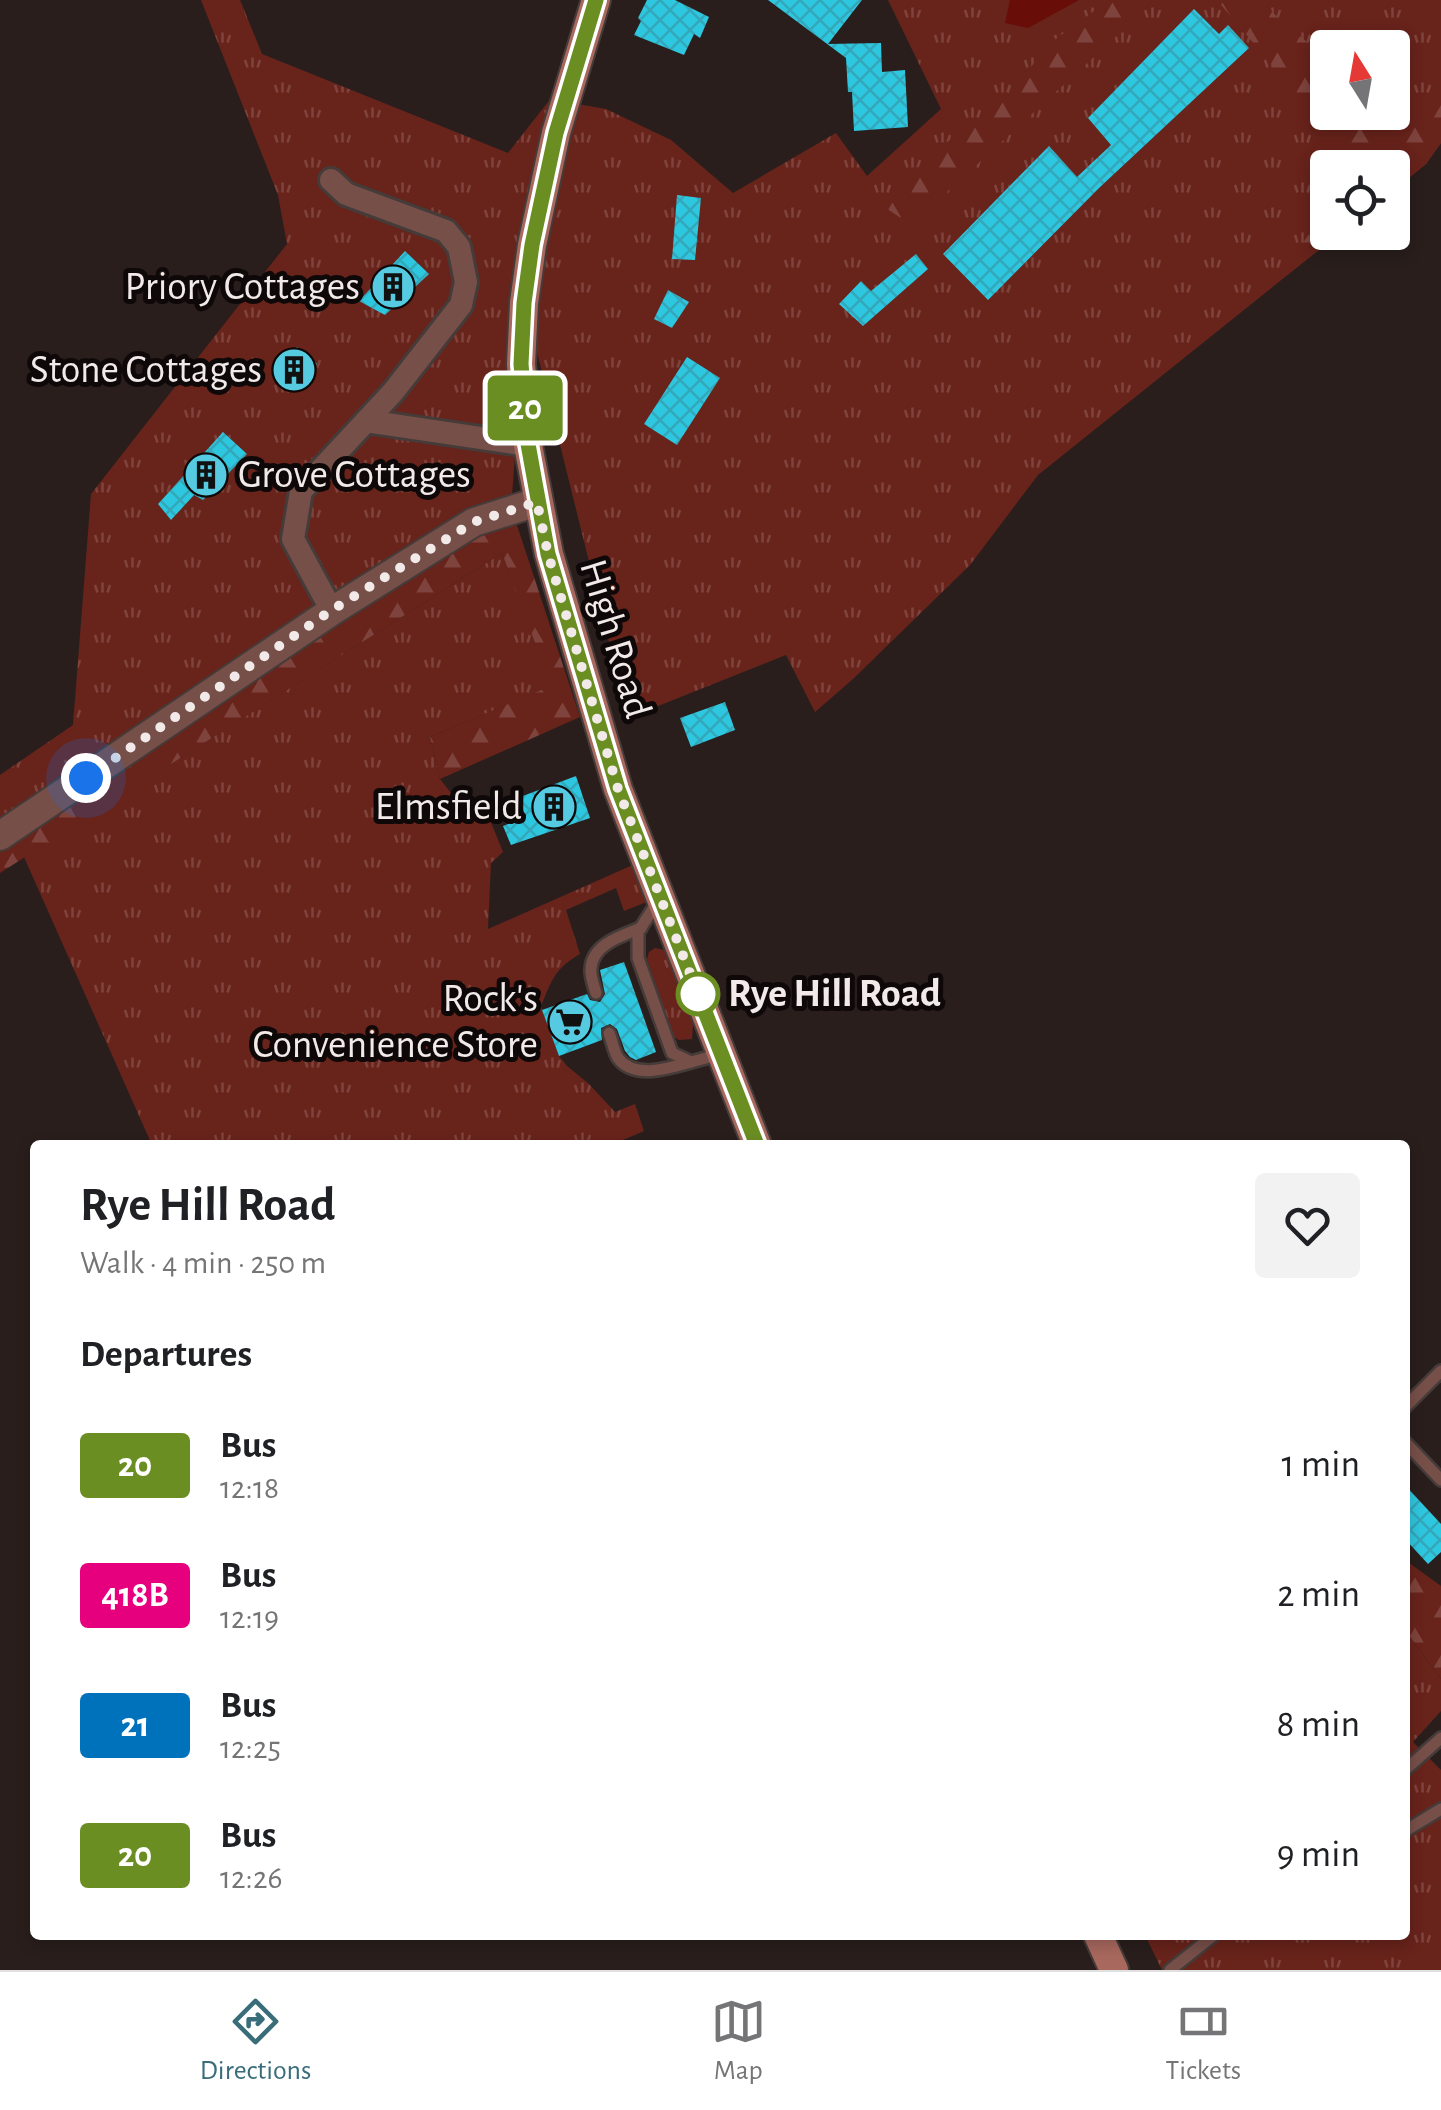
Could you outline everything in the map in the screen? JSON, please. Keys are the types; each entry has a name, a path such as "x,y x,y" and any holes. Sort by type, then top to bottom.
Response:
{"main road":[{"name":"High Road","path":"596,0 540,198 524,303 521,364 528,444 548,554 618,789 755,1140"},
{"path":"1100,1940 1114,1970"}],"street":[{"path":"332,180 346,194 446,231 459,247 466,282 461,305 393,392 301,491 293,538 332,610"},
{"path":"366,421 528,444"},
{"path":"0,836 332,610 474,522 537,502"}],"lane":[{"path":"660,898 638,932 638,958 672,1053 691,1062"},
{"path":"596,993 590,970 597,951 640,928"},
{"path":"610,1033 619,1059 636,1070 662,1070 721,1054"},
{"path":"1410,1402 1441,1372"},
{"path":"1410,1447 1441,1480"},
{"path":"1410,1766 1441,1738"},
{"path":"1410,1829 1441,1809"},
{"path":"1170,1970 1208,1940"}],"green space":[{"path":"201,0 240,0 262,54 508,153 577,65 566,102 606,109 671,140 733,193 836,133 867,176 941,109 888,0 1441,0 1441,143 1426,164 1410,177 1410,150 1310,150 1310,250 1319,250 1038,475 970,565 815,712 786,655 628,718 526,308 511,509 0,845 0,775 73,725 91,494 287,244 278,195"},
{"path":"1109,0 1156,0 911,225 880,204 933,153 1010,94 1049,44"},
{"path":"1217,0 1263,0 1281,22 1310,44 1310,110"},
{"path":"1441,103 1441,143 1426,164 1410,177 1410,150 1326,150 1323,130 1410,130 1410,108 1422,114"},
{"path":"1310,233 1310,250 1319,250 1287,275 1289,261"},
{"path":"512,510 580,717 440,779 430,737 551,686 502,553 0,873 0,836"},
{"path":"502,553 552,686 430,737 440,779 468,815 488,815 503,852 491,863 488,929 635,864 649,901 624,911 616,888 566,910 580,954 559,970 541,1006 559,1056 567,1066 615,1112 635,1104 644,1131 623,1140 150,1140 24,857"},
{"path":"655,948 669,956 693,1023 692,1039 679,1040 673,1036 647,959"},
{"path":"1410,1564 1441,1586 1441,1679 1410,1637"},
{"path":"1410,1637 1441,1679 1441,1711 1413,1742 1441,1770 1441,1970 1162,1970 1147,1940 1410,1940"}],"shaded area":[{"path":"1010,0 1079,0 1028,28 1005,23"}],"building":[{"path":"647,0 675,0 709,17 700,38 694,34 684,55 634,35"},
{"path":"768,0 862,0 828,44 881,43 882,72 905,70 908,127 854,131 846,58"},
{"path":"1194,9 1219,34 1228,25 1249,48 1099,188 988,300 943,254 1049,146 1077,177 1111,145 1088,118"},
{"path":"677,195 701,198 695,260 672,259"},
{"name":"Priory Cottages","path":"405,251 429,274 385,315 359,301"},
{"path":"916,254 928,269 863,326 839,304 861,281 871,291"},
{"path":"668,290 689,302 672,328 654,319"},
{"name":"Stone Cottages","path":"297,347 317,364 292,392 272,376"},
{"path":"687,357 720,378 677,445 644,424"},
{"name":"Grove Cottages","path":"223,432 247,454 203,500 194,495 171,520 158,504"},
{"path":"725,702 735,730 691,747 680,718"},
{"name":"Elmsfield","path":"576,776 590,818 511,845 503,826 525,817 520,797"},
{"path":"624,962 656,1052 636,1060 630,1057 617,1029 610,1024 601,1028 602,1040 559,1056 542,1010 587,994 590,1000 600,1002 605,994 600,970"},
{"path":"1410,1490 1441,1524 1441,1552 1428,1564 1410,1544"}],"bus line":[{"name":"20","path":"596,0 564,102 532,245 521,364 528,444 548,554 618,789 755,1140"}],"place":[{"name":"Priory Cottages","path":"393,287"},
{"name":"Stone Cottages","path":"294,370"},
{"name":"Grove Cottages","path":"206,475"},
{"name":"Elmsfield","path":"554,807"},
{"name":"Rye Hill Road","path":"698,994"},
{"name":"Rock's Convenience Store","path":"570,1022"}],"route":[{"path":"86,778 332,610 474,522 537,502 548,554 618,789 698,994"}]}
